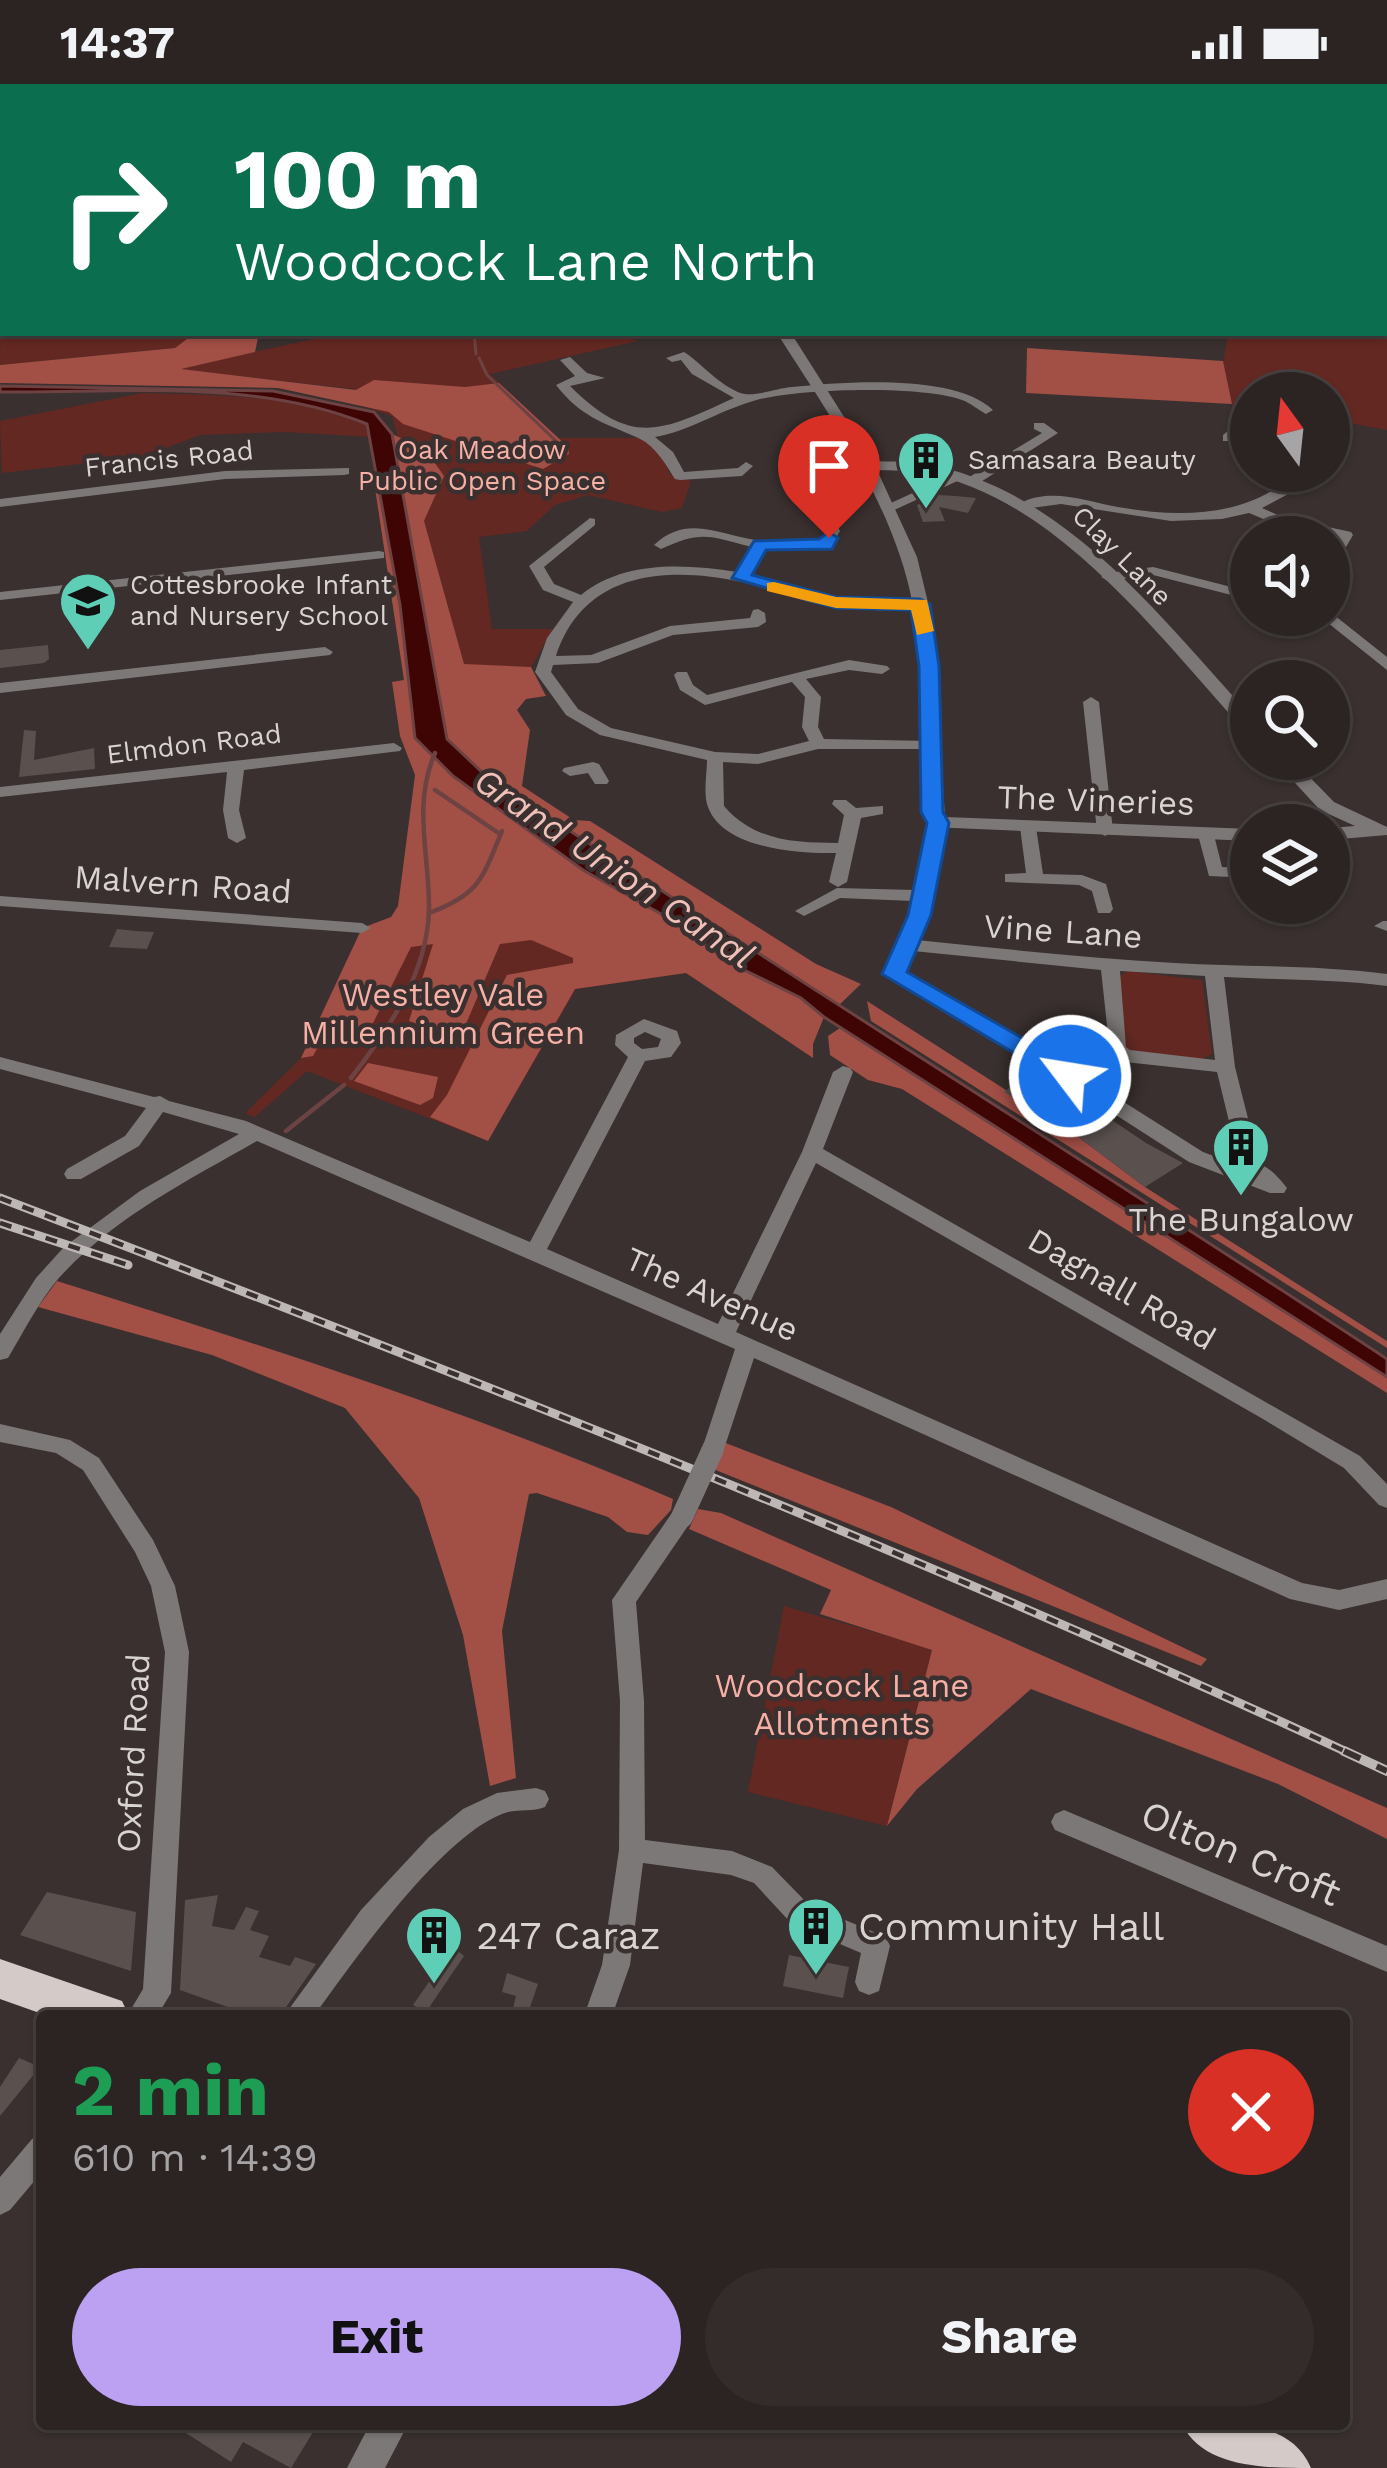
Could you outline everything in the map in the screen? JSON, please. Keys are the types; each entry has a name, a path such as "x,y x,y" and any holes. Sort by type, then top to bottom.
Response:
{"highway":[{"path":"0,1979 90,2010"},
{"path":"1218,2430 1286,2468"}],"street":[{"path":"786,336 887,508 910,562 920,604 929,666 932,812 938,823 923,896 894,974 1097,1092 1142,1126 1215,1165"},
{"path":"684,355 698,370 744,399"},
{"path":"566,360 591,377 555,385 613,429 643,434 692,425 744,399 818,390 982,402"},
{"path":"887,508 964,480 1051,433 1040,426"},
{"path":"643,434 668,455 669,465 680,476 747,473"},
{"name":"Clay Lane","path":"864,465 894,464 964,480 1024,505 1069,536 1230,705"},
{"name":"Francis Road","path":"0,503 224,475 344,471"},
{"path":"1024,505 1052,497 1145,514 1250,508 1283,492"},
{"path":"1250,508 1269,516"},
{"path":"825,545 833,531 827,519"},
{"path":"578,599 548,587 536,566 590,522"},
{"path":"661,538 706,531 760,544 825,545 842,550"},
{"path":"741,578 760,544"},
{"path":"0,596 379,555"},
{"path":"1108,577 1153,572 1230,591"},
{"path":"920,604 836,602 703,573 637,575 578,599 543,672 572,712 606,732 715,757 758,759 818,744 931,746"},
{"path":"546,661 593,660 670,631 761,624"},
{"path":"1350,635 1387,665"},
{"path":"0,688 325,652"},
{"path":"682,675 686,687 704,706 851,660 882,669"},
{"path":"796,676 813,697 810,727 818,744"},
{"path":"1091,702 1105,831"},
{"path":"570,772 597,774 593,746 606,732"},
{"name":"Elmdon Road","path":"0,792 394,748"},
{"path":"715,757 716,808 736,829 780,845 842,848"},
{"path":"236,766 231,810 237,838"},
{"path":"1298,780 1317,804"},
{"path":"838,882 846,809 877,809"},
{"path":"1350,822 1383,831"},
{"name":"The Vineries","path":"938,823 1230,836"},
{"path":"1028,827 1035,878"},
{"path":"1350,833 1383,831"},
{"path":"1206,835 1212,880 1230,877"},
{"path":"1011,878 1092,882 1100,887 1104,909"},
{"path":"804,911 837,893 923,896"},
{"name":"Malvern Road","path":"0,901 362,928"},
{"name":"Vine Lane","path":"908,945 1110,965 1326,973 1387,980"},
{"path":"1110,965 1117,1049 1125,1056 1225,1066"},
{"path":"1214,971 1225,1066 1245,1146"},
{"path":"535,1253 638,1055"},
{"name":"The Avenue","path":"0,1063 160,1102 256,1133 735,1340 1298,1592 1339,1600 1387,1589"},
{"path":"600,2010 616,1965 632,1850 632,1701 624,1600 682,1517 713,1449 735,1340 843,1072"},
{"path":"74,1174 133,1142 160,1102"},
{"path":"0,1352 47,1278 76,1248 125,1210 256,1133"},
{"name":"Dagnall Road","path":"812,1152 1352,1462 1387,1499"},
{"name":"Oxford Road","path":"0,1433 62,1446 91,1464 145,1547 172,1617 177,1652 157,1993 145,2010"},
{"path":"303,2010 409,1872 463,1824 496,1804 523,1796 536,1799"},
{"name":"Olton Croft","path":"1064,1822 1387,1959"},
{"path":"632,1850 732,1863 763,1875 800,1914 876,1946 869,1982"},
{"path":"0,2200 36,2156"},
{"path":"364,2468 386,2430"}],"green space":[{"path":"0,336 191,336 175,348 0,365"},
{"path":"191,336 258,336 255,352 181,369 356,390 374,380 465,387 499,383 568,447 569,454 543,469 403,424 389,412 278,388 0,383 0,365 175,348"},
{"name":"Oak Meadow Public Open Space","path":"328,336 621,336 638,341 490,374 556,438 642,438 662,455 670,474 691,481 682,508 662,512 588,495 555,505 527,531 479,537 492,629 553,629 531,667 464,665 392,416 345,400 355,389 175,369"},
{"path":"1228,336 1387,336 1387,430 1350,423 1350,372 1230,372 1230,395 1223,361"},
{"path":"1027,348 1223,361 1230,404 1026,393"},
{"path":"143,393 257,398 313,407 367,424 371,437 285,432 201,435 141,457 2,473 0,421"},
{"path":"392,434 425,449 444,476 424,521 464,664 531,667 546,696 526,699 517,710 530,730 522,786 574,820 590,821 816,964 861,984 836,1008 485,775 447,739"},
{"name":"Westley Vale Millennium Green","path":"373,475 378,476 410,674 415,738 453,776 583,870 670,919 733,964 801,998 824,1017 813,1044 813,1058 686,973 575,989 488,1141 430,1117 447,1095 507,975 573,963 573,958 531,940 500,944 460,1038 409,1021 433,944 411,947 365,1039 323,1038 313,1056 301,1058 362,928 391,917 398,906 415,775 400,736 392,682 404,680"},
{"name":"Westley Vale Millennium Green","path":"403,740 824,1017 813,1044 813,1058 686,973 576,989 488,1141 307,1071 255,1117 245,1113 301,1058 362,928 425,914 419,776"},
{"path":"1128,971 1202,980 1212,1054 1202,1059 1124,1051 1119,977"},
{"path":"867,1001 1387,1341 1387,1348 871,1021"},
{"path":"843,1026 1387,1377 1387,1393 902,1089 868,1080 830,1055 828,1036"},
{"path":"368,1063 438,1077 433,1098 420,1105 354,1081"},
{"path":"57,1281 446,1410 673,1499 671,1510 648,1535 627,1532 608,1517 529,1494 502,1631 516,1778 490,1786 463,1635 419,1498 345,1408 212,1355 38,1307"},
{"path":"723,1442 891,1507 1207,1659 1201,1666 713,1469"},
{"path":"698,1509 721,1513 1387,1808 1387,1839 1278,1784 1031,1689 917,1789 887,1826 932,1650 820,1614 831,1590 689,1529"},
{"name":"Woodcock Lane Allotments","path":"784,1606 932,1649 887,1826 748,1792"}],"water":[{"name":"Grand Union Canal","path":"0,386 273,391 374,412 392,434 447,739 485,775 1387,1359 1387,1377 801,998 732,964 670,919 583,870 453,776 415,738 400,605 367,424 324,409 233,394 0,392"}],"building":[{"path":"938,495 976,498 968,513 939,507 945,521 923,522 917,505"},
{"path":"48,645 49,659 44,663 0,668 0,650"},
{"path":"24,730 36,731 34,760 94,748 95,769 19,777"},
{"path":"117,929 154,932 147,949 109,947"},
{"path":"1035,1068 1183,1163 1145,1187 1073,1133 1004,1092"},
{"path":"47,1892 136,1912 131,1971 20,1935"},
{"path":"218,1895 212,1926 234,1930 246,1907 259,1911 250,1930 269,1936 259,1957 290,1966 295,1957 316,1964 284,2010 236,2010 180,1990 185,1900"},
{"name":"247 Caraz","path":"453,1947 464,1956 427,2010 413,2005"},
{"name":"Community Hall","path":"789,1955 849,1967 843,1998 783,1986"},
{"path":"507,1973 538,1984 529,2010 512,2010 516,1996 502,1992"},
{"path":"19,2058 36,2065 36,2072 0,2116 0,2087"},
{"path":"181,2430 314,2430 291,2468 243,2442 231,2462"}],"waterway":[{"path":"474,336 476,354"},
{"path":"479,358 487,375 555,440"},
{"path":"351,1078 404,1000 427,934 424,792 435,753"},
{"name":"Grand Union Canal","path":"435,790 500,834"},
{"name":"Grand Union Canal","path":"429,913 459,899 477,883 502,831"},
{"path":"286,1131 344,1085"}],"railway":[{"path":"0,1198 511,1396 849,1534 1351,1754"},
{"path":"0,1223 128,1265"},
{"path":"1344,1751 1387,1771"}],"slow traffic":[{"path":"774,587 836,602 920,604 924,631"}],"place":[{"name":"Samasara Beauty","path":"926,511"},
{"name":"Cottesbrooke Infant and Nursery School","path":"88,652"},
{"name":"The Bungalow","path":"1241,1198"},
{"name":"Community Hall","path":"816,1977"},
{"name":"247 Caraz","path":"434,1986"}],"route":[{"path":"829,538 825,545 760,544 741,578 819,600 920,604 929,666 932,812 938,823 919,915 894,974 1070,1076"}]}
